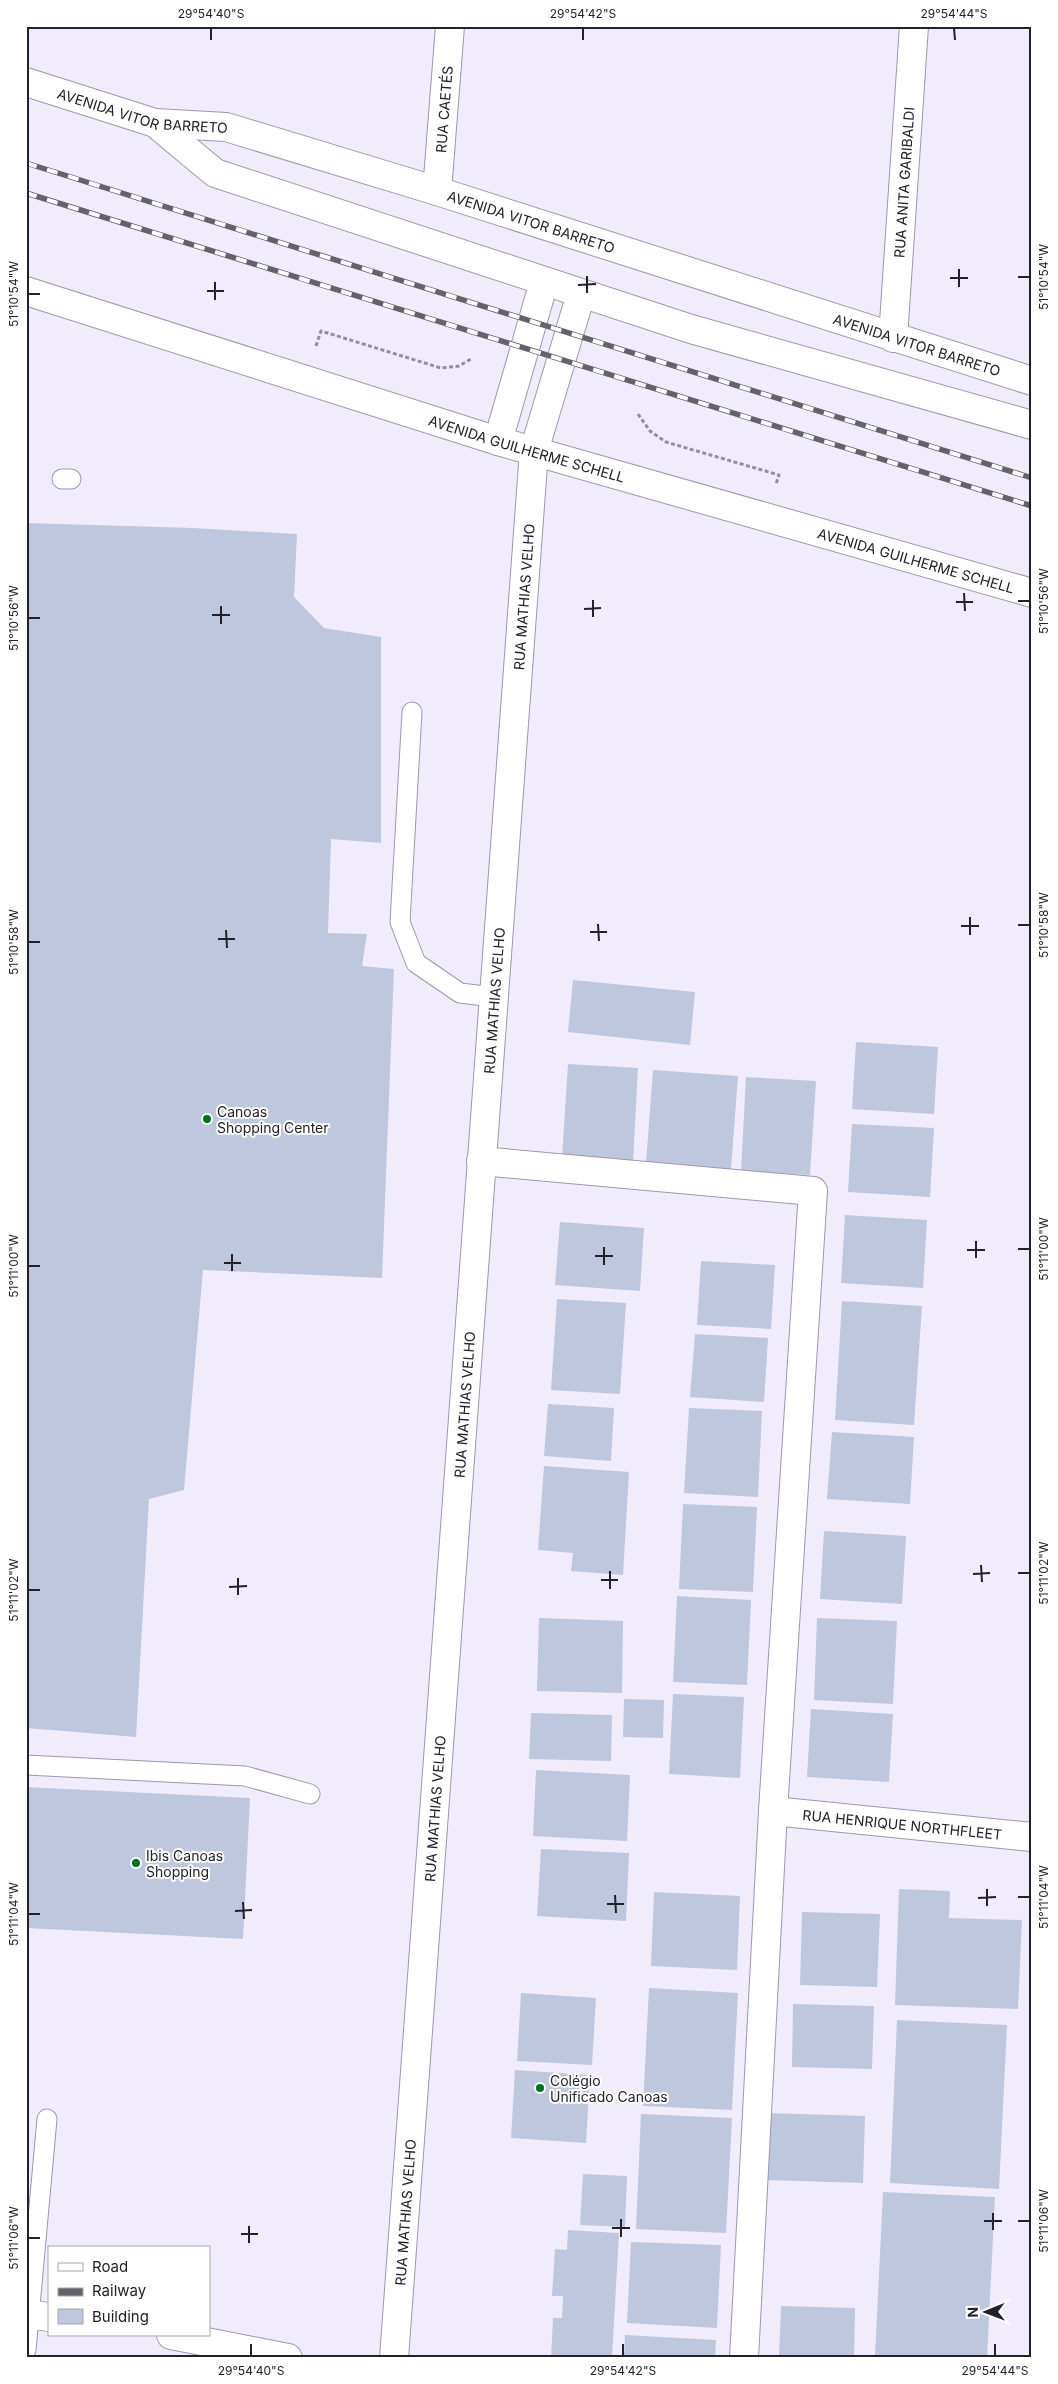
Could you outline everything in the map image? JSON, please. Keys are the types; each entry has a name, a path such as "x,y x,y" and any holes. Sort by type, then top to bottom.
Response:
{"street":[{"name":"RUA CAETÉS","path":"437,190 450,26"},
{"name":"RUA ANITA GARIBALDI","path":"893,338 914,26"},
{"name":"AVENIDA VITOR BARRETO","path":"26,82 155,123 226,127 437,190 893,338 1032,381"},
{"path":"155,123 215,173 691,329 1032,424"},
{"path":"498,441 544,282"},
{"name":"AVENIDA GUILHERME SCHELL","path":"26,291 498,441 1032,593"},
{"name":"RUA MATHIAS VELHO","path":"394,2358 534,451 582,294"},
{"path":"482,1161 813,1191 773,1811 744,2358"},
{"name":"RUA HENRIQUE NORTHFLEET","path":"773,1811 1032,1837"},
{"path":"176,2336 288,2358"}],"lane":[{"path":"412,712 400,922 416,963 460,993 493,997"},
{"path":"26,1765 244,1776 310,1794"},
{"path":"26,2350 35,2315 47,2119"}],"path":[{"path":"638,414 650,431 666,442 779,475 767,517"}],"building":[{"name":"Canoas Shopping Center","path":"26,523 193,528 297,534 294,597 324,628 381,637 381,843 331,839 328,933 367,934 362,966 394,969 382,1278 203,1270 184,1490 149,1499 136,1737 26,1728"},
{"path":"573,980 695,992 690,1045 568,1032"},
{"path":"856,1042 938,1047 934,1114 852,1109"},
{"path":"568,1064 638,1068 633,1162 562,1158"},
{"path":"653,1070 738,1076 731,1169 646,1163"},
{"path":"746,1077 816,1081 810,1175 741,1171"},
{"path":"852,1124 934,1128 930,1197 848,1192"},
{"path":"845,1215 927,1220 923,1288 841,1283"},
{"path":"560,1222 644,1228 640,1291 555,1285"},
{"path":"701,1261 775,1265 771,1329 697,1325"},
{"path":"557,1299 626,1303 620,1394 551,1390"},
{"path":"842,1301 922,1306 914,1425 835,1420"},
{"path":"695,1334 768,1338 764,1402 690,1397"},
{"path":"548,1404 614,1408 611,1461 544,1456"},
{"path":"689,1408 762,1411 758,1497 684,1493"},
{"path":"832,1432 914,1437 910,1504 827,1499"},
{"path":"544,1466 629,1472 623,1575 571,1571 573,1553 538,1550"},
{"path":"683,1504 757,1507 753,1592 679,1589"},
{"path":"824,1531 906,1536 902,1604 820,1599"},
{"path":"677,1596 751,1600 747,1685 673,1682"},
{"path":"539,1618 623,1621 622,1693 537,1691"},
{"path":"817,1618 897,1621 893,1704 814,1700"},
{"path":"673,1694 744,1697 740,1778 669,1774"},
{"path":"624,1699 664,1700 663,1738 623,1737"},
{"path":"811,1709 893,1714 889,1782 807,1777"},
{"path":"531,1713 612,1715 611,1761 529,1759"},
{"path":"536,1770 630,1775 627,1841 533,1836"},
{"name":"Ibis Canoas Shopping","path":"26,1787 250,1798 243,1939 26,1928"},
{"path":"541,1849 629,1853 626,1921 537,1916"},
{"path":"899,1889 950,1891 949,1918 1022,1920 1018,2009 895,2005"},
{"path":"654,1892 740,1896 737,1970 651,1966"},
{"path":"802,1912 880,1914 877,1987 800,1985"},
{"path":"649,1988 738,1993 732,2110 643,2106"},
{"path":"521,1993 596,1998 592,2065 517,2061"},
{"path":"793,2004 874,2006 872,2069 792,2067"},
{"path":"897,2020 1007,2025 999,2189 890,2183"},
{"path":"515,2070 590,2075 586,2143 511,2138"},
{"path":"766,2113 865,2116 863,2183 764,2180"},
{"path":"641,2114 732,2118 726,2233 636,2229"},
{"path":"583,2174 627,2176 625,2227 580,2225"},
{"path":"883,2192 995,2197 987,2358 875,2356"},
{"path":"568,2230 619,2233 612,2358 551,2358 553,2318 562,2318 563,2296 552,2296 555,2249 567,2250"},
{"path":"631,2242 721,2245 717,2328 627,2323"},
{"path":"781,2306 855,2308 854,2358 779,2358"},
{"path":"625,2335 716,2340 715,2358 624,2358"}],"railway":[{"path":"26,163 1032,478"},
{"path":"26,193 1032,506"}],"place":[{"name":"Canoas Shopping Center","path":"207,1119"},
{"name":"Ibis Canoas Shopping","path":"136,1863"},
{"name":"Colégio Unificado Canoas","path":"540,2088"}]}
